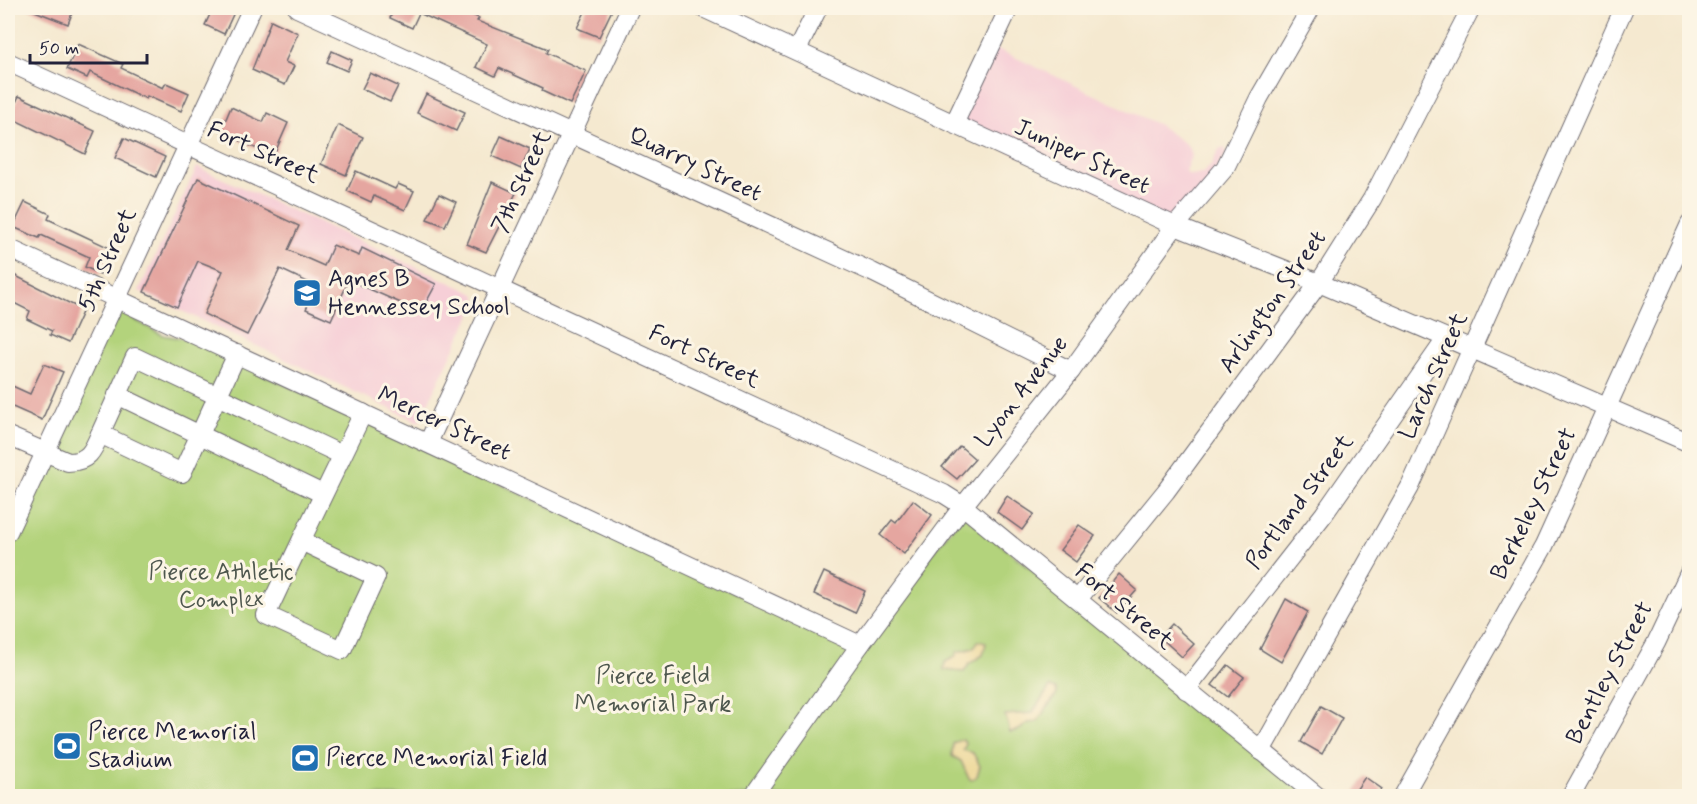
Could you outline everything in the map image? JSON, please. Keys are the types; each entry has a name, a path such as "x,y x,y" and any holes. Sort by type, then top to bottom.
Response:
{"street":[{"name":"5th Street","path":"8,532 186,144 252,8"},
{"name":"Quarry Street","path":"297,8 872,272 1071,370"},
{"name":"7th Street","path":"428,443 630,8"},
{"name":"Juniper Street","path":"703,8 1175,226 1319,283 1472,350"},
{"path":"798,50 818,8"},
{"path":"954,124 1009,8"},
{"name":"Lyon Avenue","path":"753,796 860,645 963,506 1071,370 1175,226 1225,168 1260,98 1311,8"},
{"name":"Arlington Street","path":"1078,599 1166,491 1319,283 1372,199 1471,8"},
{"name":"Larch Street","path":"1261,751 1410,487 1624,8"},
{"name":"Fort Street","path":"8,62 944,494 963,506 1078,599 1317,796"},
{"name":"Berkeley Street","path":"1403,796 1544,546 1689,224"},
{"name":"Mercer Street","path":"8,248 860,645"},
{"name":"Portland Street","path":"1186,690 1324,514 1446,339"},
{"path":"1472,350 1689,444"},
{"path":"100,434 182,474 237,354"},
{"path":"8,436 68,462 77,462 90,454 135,357 342,454"},
{"path":"117,395 323,494"},
{"path":"301,541 376,577 342,650 266,615 342,454 363,412"},
{"name":"Bentley Street","path":"1571,796 1656,643 1689,571"}],"shaded area":[{"path":"993,47 1159,125 1187,145 1192,154 1185,171 1189,175 1202,174 1211,165 1220,148 1225,148 1227,153 1177,227 956,127"},
{"name":"Agnes B Hennessey School","path":"197,167 475,294 477,302 419,422 139,291"}],"green space":[{"name":"Pierce Athletic Complex","path":"116,310 163,335 186,339 857,649 963,514 1312,796 8,796 8,548"}],"sand":[{"path":"978,641 986,643 983,655 969,664 964,672 944,670 945,662 955,657 957,652 974,648"},
{"path":"1050,687 1056,689 1057,694 1037,722 1028,723 1019,730 1010,732 1005,715 1032,713"},
{"path":"963,739 966,744 963,750 973,753 980,766 977,776 972,780 969,779 961,761 952,756 953,743"}],"building":[{"path":"27,8 74,8 68,24"},
{"path":"213,8 236,8 224,34 205,25"},
{"path":"395,8 455,8 479,18 477,21 548,49 546,53 586,71 570,104 542,91 543,88 499,68 495,76 476,67 487,44 419,13 412,28 390,18"},
{"path":"587,8 613,8 599,37 577,28"},
{"path":"271,20 298,33 285,62 294,66 285,85 252,70"},
{"path":"78,44 123,64 121,68 163,88 166,83 189,93 181,111 147,96 146,99 90,72 87,78 67,69"},
{"path":"332,51 352,60 347,71 327,62"},
{"path":"370,73 398,86 390,102 362,89"},
{"path":"426,94 465,112 456,131 417,113"},
{"path":"19,96 95,131 85,154 9,117"},
{"path":"231,107 263,122 267,113 288,123 273,157 221,131"},
{"path":"338,125 363,137 346,175 321,164"},
{"path":"501,136 530,149 521,169 492,156"},
{"path":"124,138 165,157 156,177 115,158"},
{"path":"356,171 395,189 398,184 414,191 405,210 374,196 371,202 347,191"},
{"name":"Agnes B Hennessey School","path":"198,178 299,226 288,250 324,266 333,245 359,256 362,248 436,284 421,312 349,280 331,320 306,309 316,286 280,269 247,335 204,314 223,271 198,261 177,307 144,292"},
{"path":"492,182 516,193 486,252 467,244"},
{"path":"439,194 456,202 445,226 427,219"},
{"path":"25,202 50,214 48,219 112,249 100,274 85,267 89,257 41,235 39,238 13,227"},
{"path":"8,272 83,310 68,343 50,335 52,331 27,319 30,311 8,300"},
{"path":"44,364 63,372 42,420 8,405 8,384 30,394"},
{"path":"960,446 975,459 957,479 942,467"},
{"path":"1007,496 1034,514 1022,530 997,512"},
{"path":"913,500 932,515 904,554 880,535 892,520 896,523"},
{"path":"1079,525 1095,536 1076,562 1060,550"},
{"path":"824,572 865,591 855,613 814,594"},
{"path":"1119,574 1137,590 1117,613 1099,598"},
{"path":"1286,599 1308,612 1281,662 1260,649"},
{"path":"1172,624 1194,644 1182,657 1160,637"},
{"path":"1228,665 1244,677 1228,697 1212,685"},
{"path":"1321,706 1342,718 1322,754 1301,742"},
{"path":"1365,777 1382,789 1377,796 1352,796"}],"place":[{"name":"Agnes B Hennessey School","path":"307,293"},
{"name":"Pierce Memorial Stadium","path":"67,746"},
{"name":"Pierce Memorial Field","path":"305,758"}],"park label":[{"name":"Pierce Field Memorial Park","path":"653,690"}]}
